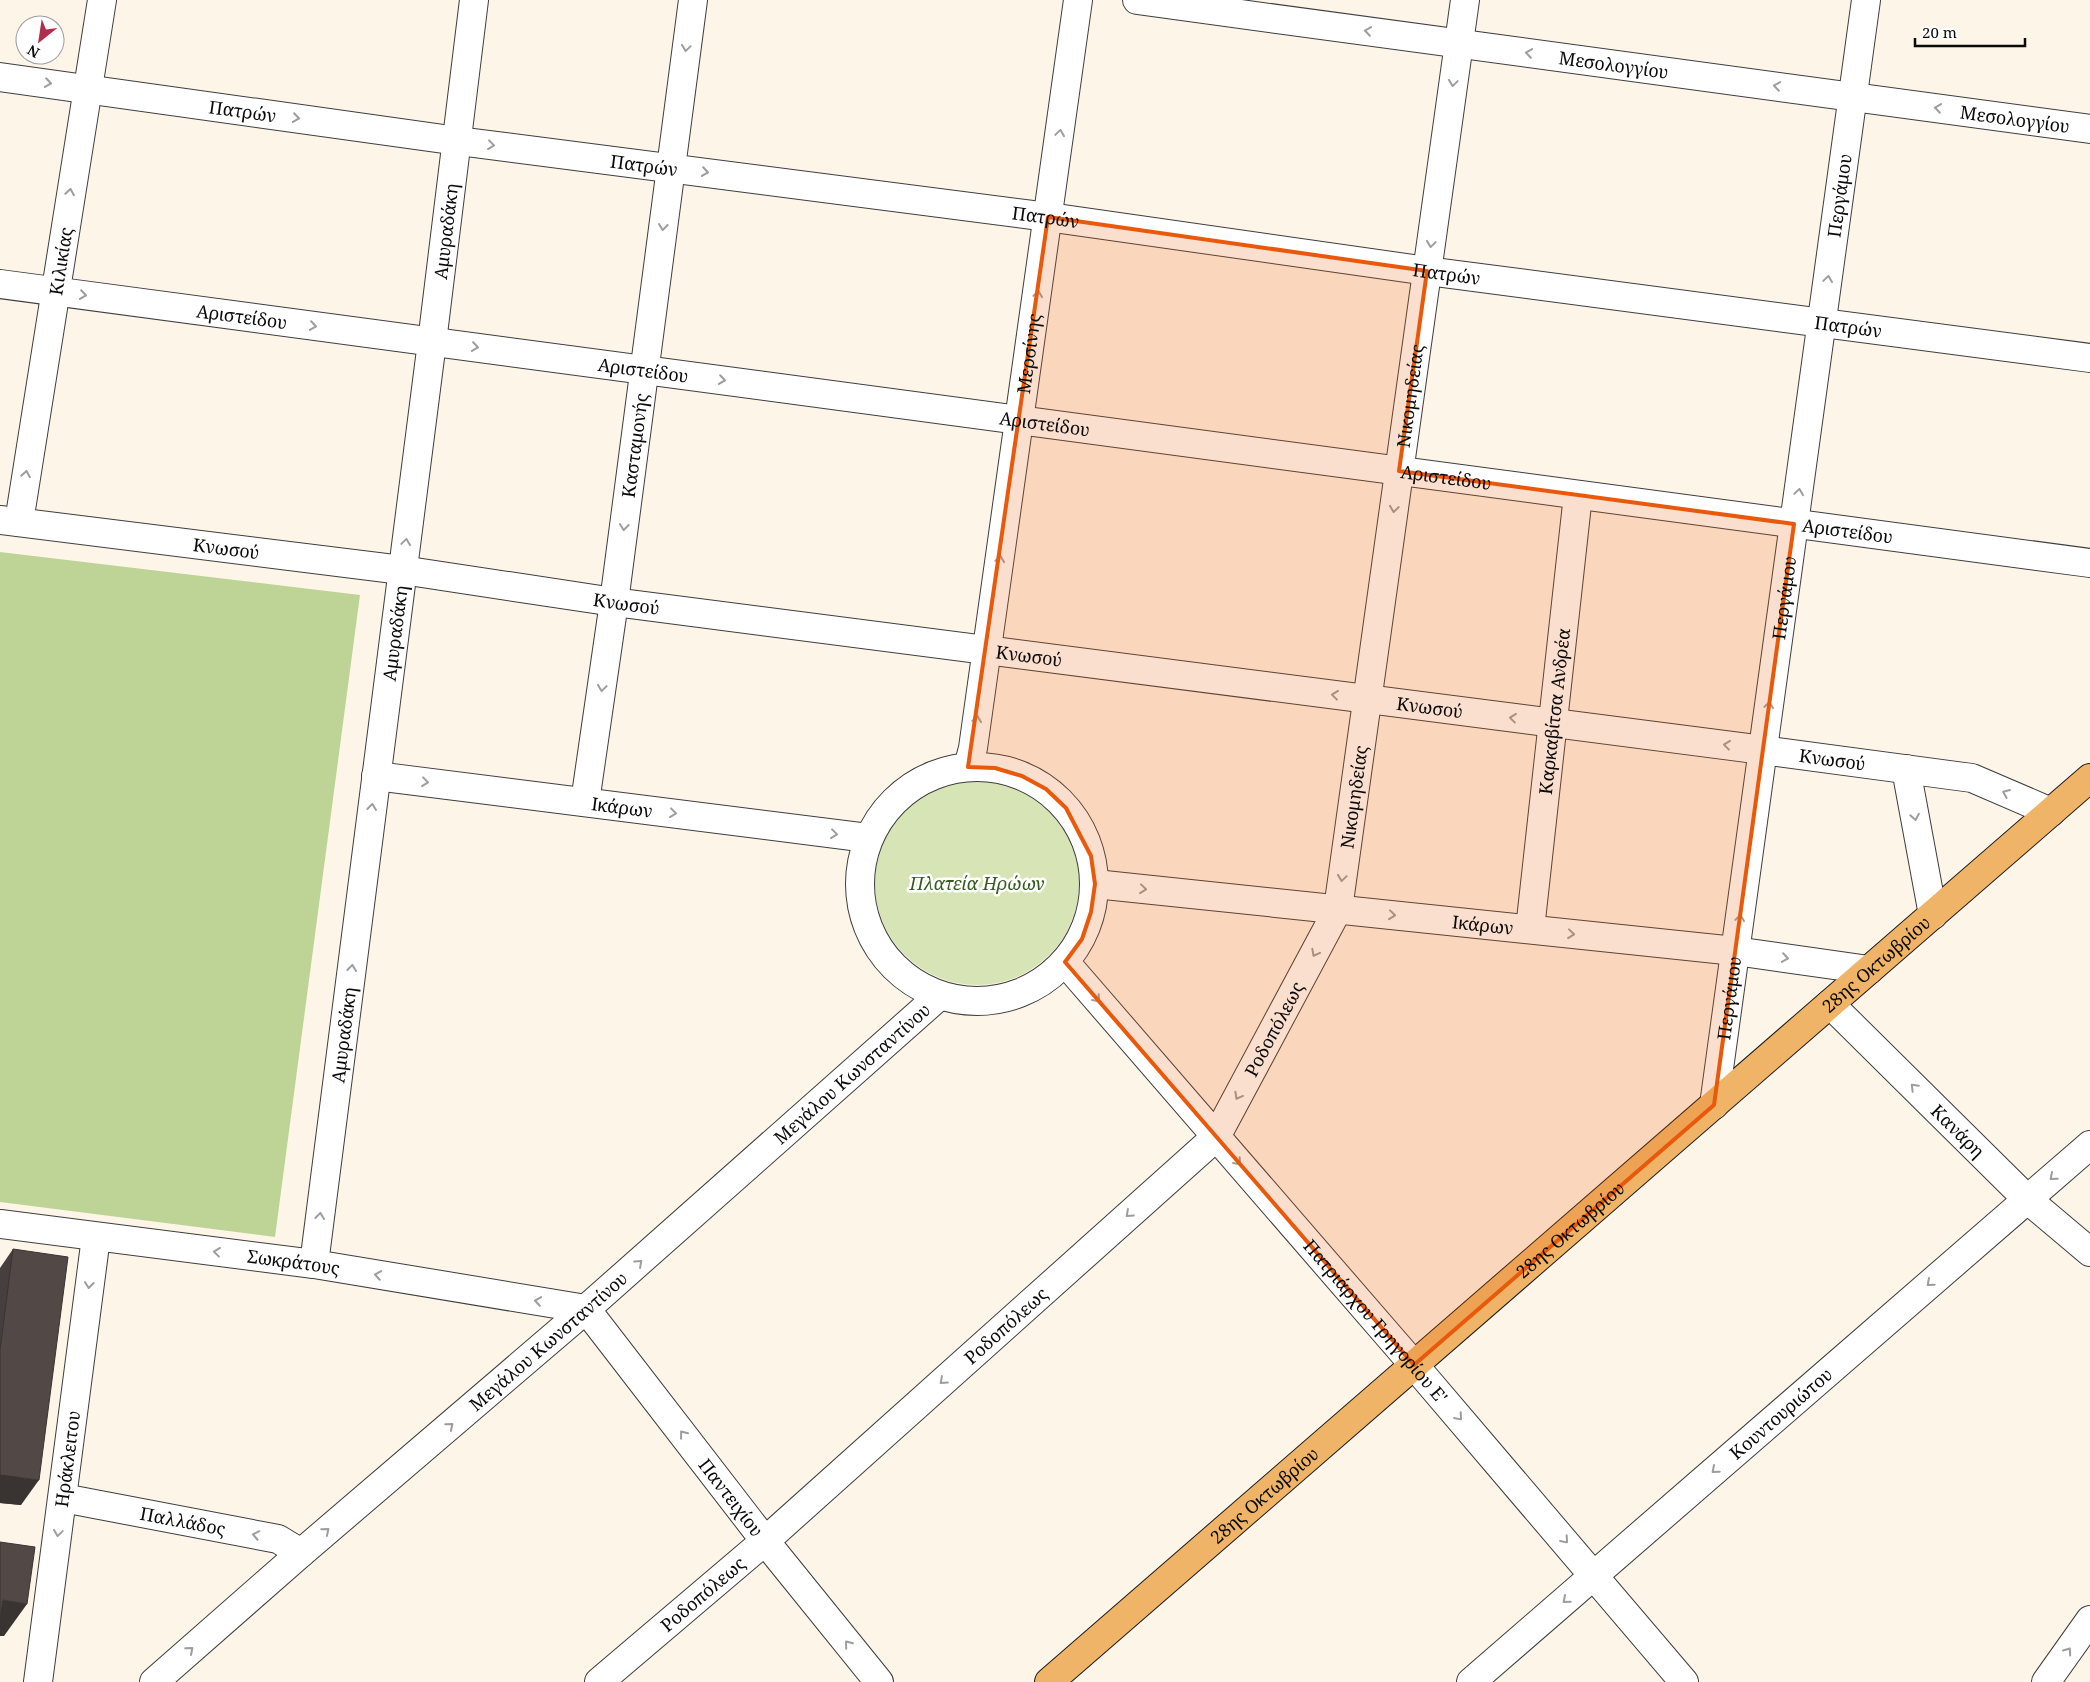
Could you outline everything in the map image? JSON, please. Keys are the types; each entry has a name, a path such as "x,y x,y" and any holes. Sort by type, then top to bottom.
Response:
{"main road":[{"name":"28ης Οκτωβρίου","path":"1049,1682 2090,778"}],"street":[{"name":"Κιλικίας","path":"10,521 54,291 102,0"},
{"name":"Αμυραδάκη","path":"314,1264 458,141 474,0"},
{"name":"Κασταμονής","path":"586,802 693,0"},
{"name":"Μερσίνης","path":"968,767 973,748 1078,0"},
{"name":"Μεσολογγίου","path":"1138,0 2090,129"},
{"name":"Νικομηδείας","path":"1338,909 1465,0"},
{"name":"Περγάμου","path":"1714,1105 1866,0"},
{"name":"Πατρών","path":"0,77 458,141 1048,217 1427,271 2090,358"},
{"name":"Αριστείδου","path":"0,284 2090,563"},
{"name":"Καρκαβίτσα Ανδρέα","path":"1530,929 1578,495"},
{"name":"Κνωσού","path":"10,521 402,570 614,602 1972,778 2051,812"},
{"path":"968,767 995,768 1022,776 1046,789 1066,808 1081,831 1091,856 1095,884 1092,912 1082,939 1065,962 1039,985 1007,998 973,1002 939,996 904,977 878,949 863,914 859,876 868,838 884,811 908,788 936,774 968,767"},
{"path":"1906,769 1933,915"},
{"name":"Ικάρων","path":"376,776 868,838"},
{"name":"Ικάρων","path":"1095,884 1735,951 1869,970"},
{"name":"Ροδοπόλεως","path":"599,1682 765,1540 1216,1137 1338,909"},
{"name":"Πατριάρχου Γρηγορίου Ε'","path":"1065,962 1414,1365 1684,1682"},
{"name":"Μεγάλου Κωνσταντίνου","path":"154,1682 301,1552 586,1310 939,996"},
{"name":"Κανάρη","path":"1830,1004 2027,1199 2090,1252"},
{"name":"Κουντουριώτου","path":"1471,1682 2090,1145"},
{"name":"Σωκράτους","path":"0,1224 314,1264 586,1310"},
{"name":"Ηράκλειτου","path":"38,1682 96,1237"},
{"name":"Παντειχίου","path":"586,1310 765,1540 879,1682"},
{"name":"Παλλάδος","path":"63,1498 278,1539 301,1552"},
{"path":"2046,1682 2090,1620"}],"highlighted area":[{"path":"1048,217 1427,271 1399,471 1794,524 1714,1105 1414,1365 1065,962 1082,939 1091,912 1095,884 1091,856 1066,808 1046,789 1022,776 995,768 968,767"}],"green space":[{"path":"0,552 360,595 275,1237 0,1202"},
{"name":"Πλατεία Ηρώων","path":"967,781 987,781 1016,788 1042,804 1056,818 1072,844 1079,873 1079,893 1072,922 1056,948 1042,962 1016,978 1007,981 987,985 967,985 938,978 912,962 898,948 882,922 879,913 875,893 875,873 882,844 898,818 912,804 938,788 947,785"}],"building":[{"path":"13,1249 68,1257 39,1480 0,1475 0,1350"},
{"path":"0,1542 35,1547 27,1604 3,1600 0,1621"}]}
